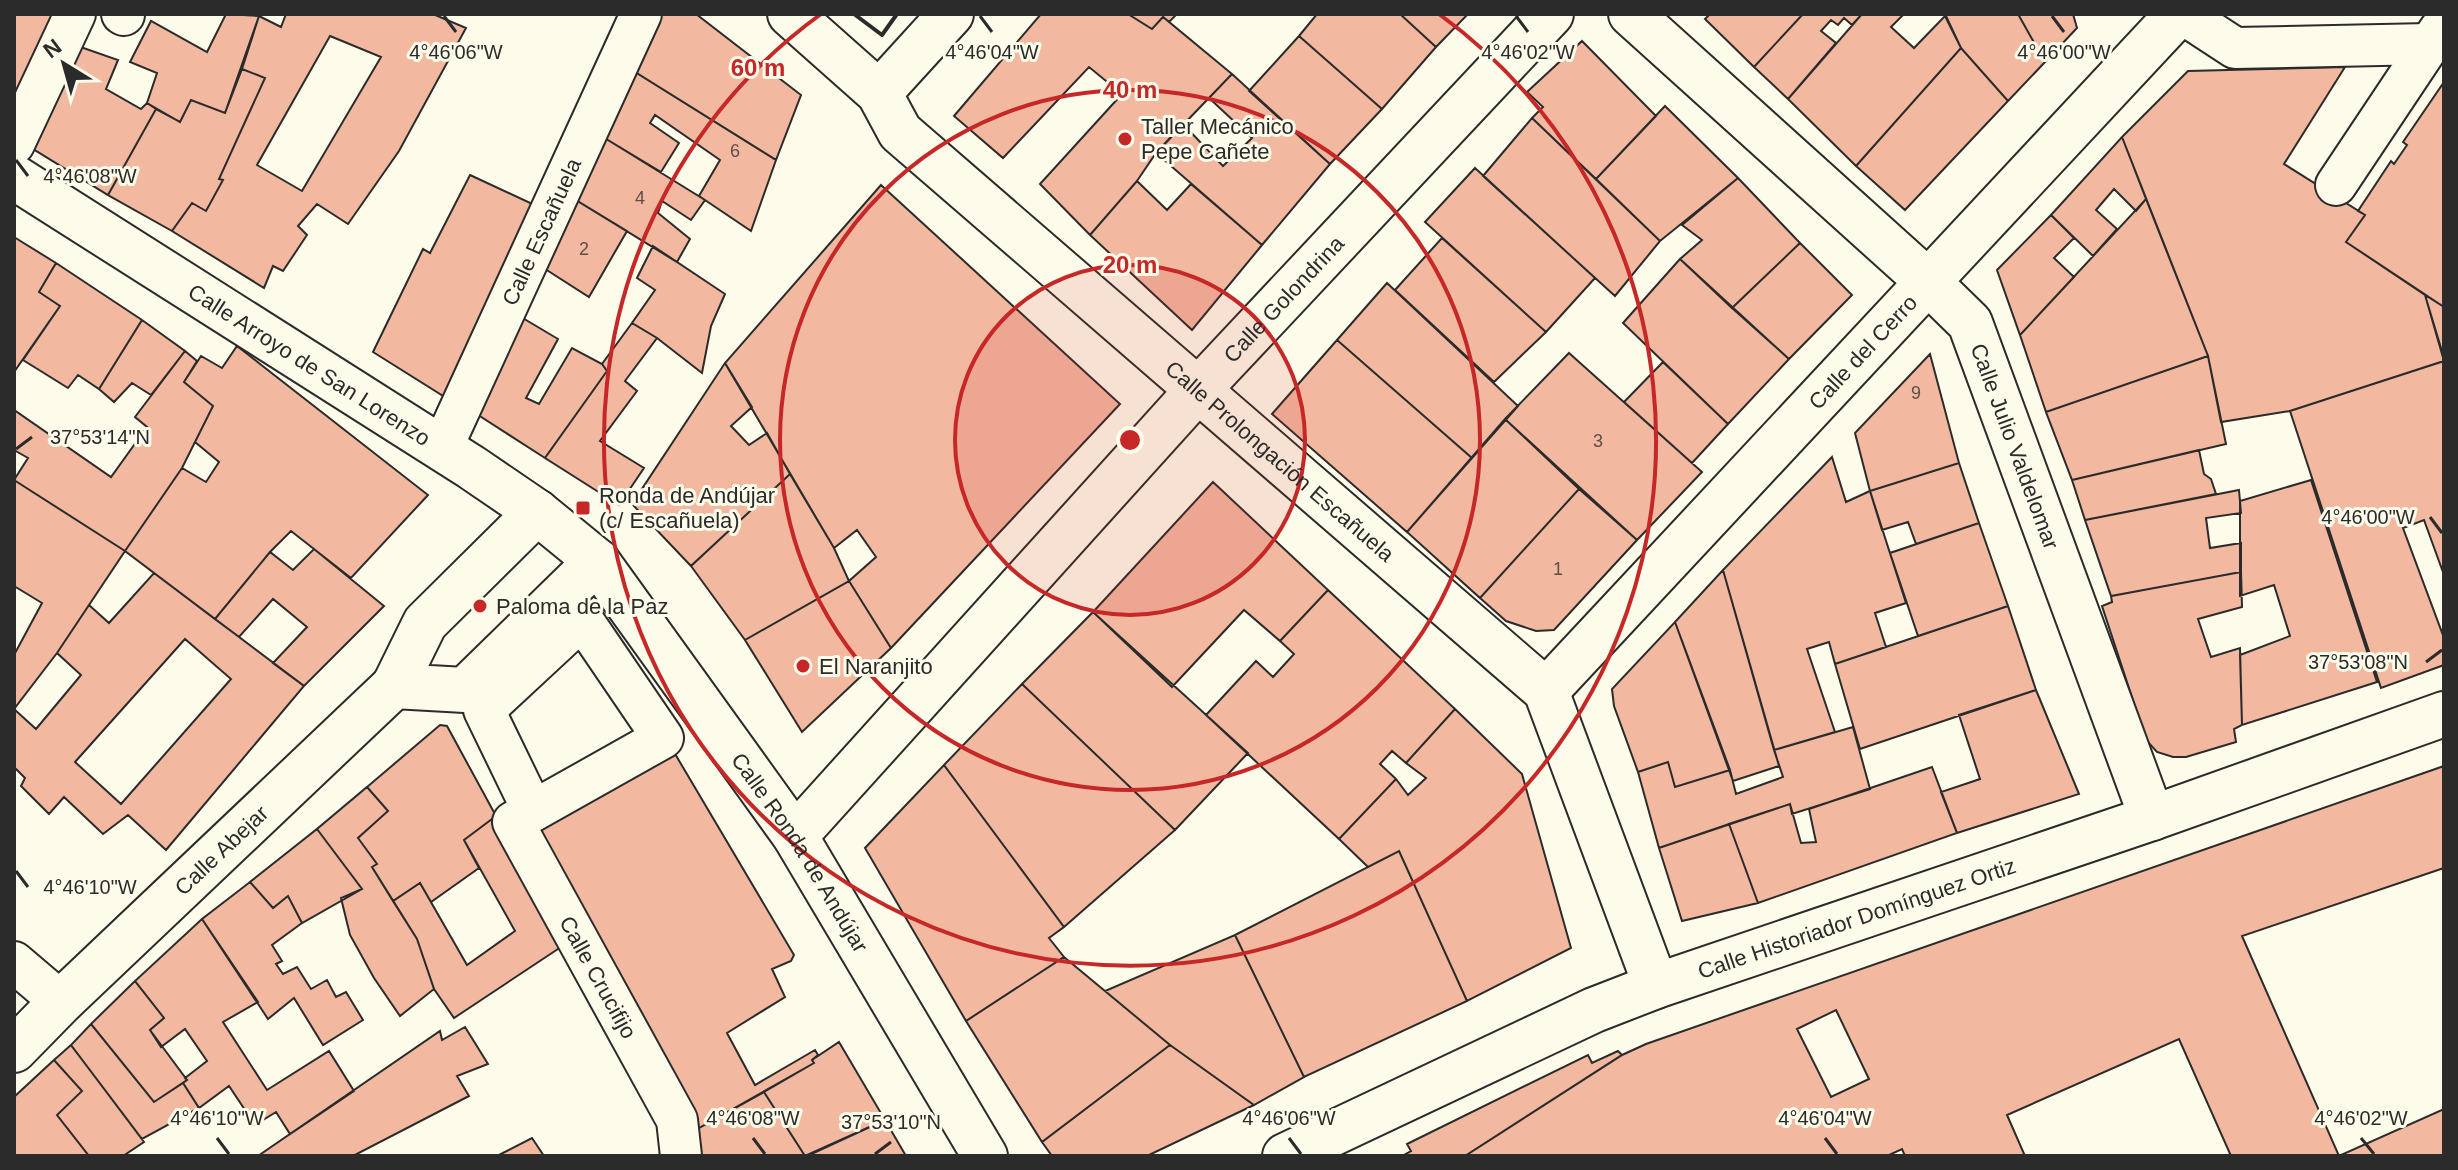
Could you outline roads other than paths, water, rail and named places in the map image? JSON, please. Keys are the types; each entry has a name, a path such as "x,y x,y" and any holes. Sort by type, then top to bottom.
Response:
{"street":[{"path":"14,144 75,14"},
{"name":"Calle Escañuela","path":"442,448 641,14"},
{"name":"Calle Prolongación Escañuela","path":"790,14 879,93 900,132 1546,691 1656,986"},
{"path":"879,93 951,14"},
{"name":"Calle Golondrina","path":"795,836 1197,391 1551,14"},
{"name":"Calle Julio Valdelomar","path":"1631,14 1970,323 2152,818"},
{"path":"2180,14 2235,48 2437,33"},
{"name":"Calle del Cerro","path":"1546,691 2180,14"},
{"path":"2230,14 2250,33 2354,30 2354,14"},
{"path":"2336,185 2437,33"},
{"name":"Calle Arroyo de San Lorenzo","path":"14,177 442,448 537,512 597,561"},
{"name":"Calle Abejar","path":"14,1050 394,686 425,623 537,512"},
{"path":"394,686 465,690 597,561"},
{"name":"Calle Ronda de Andújar","path":"597,561 795,836 985,1156"},
{"path":"582,619 663,738 533,811 484,710 582,619"},
{"name":"Calle Historiador Domínguez Ortiz","path":"1285,1156 1594,1010 1656,986 2152,818 2444,714"},
{"name":"Calle Crucifijo","path":"533,811 513,822 677,1120 681,1156"},
{"path":"14,962 61,1002"}],"place":[{"name":"Taller Mecánico Pepe Cañete","path":"1125,139"},
{"name":"Ronda de Andújar (c/ Escañuela)","path":"583,508"},
{"name":"Paloma de la Paz","path":"480,606"},
{"name":"El Naranjito","path":"803,666"}]}
